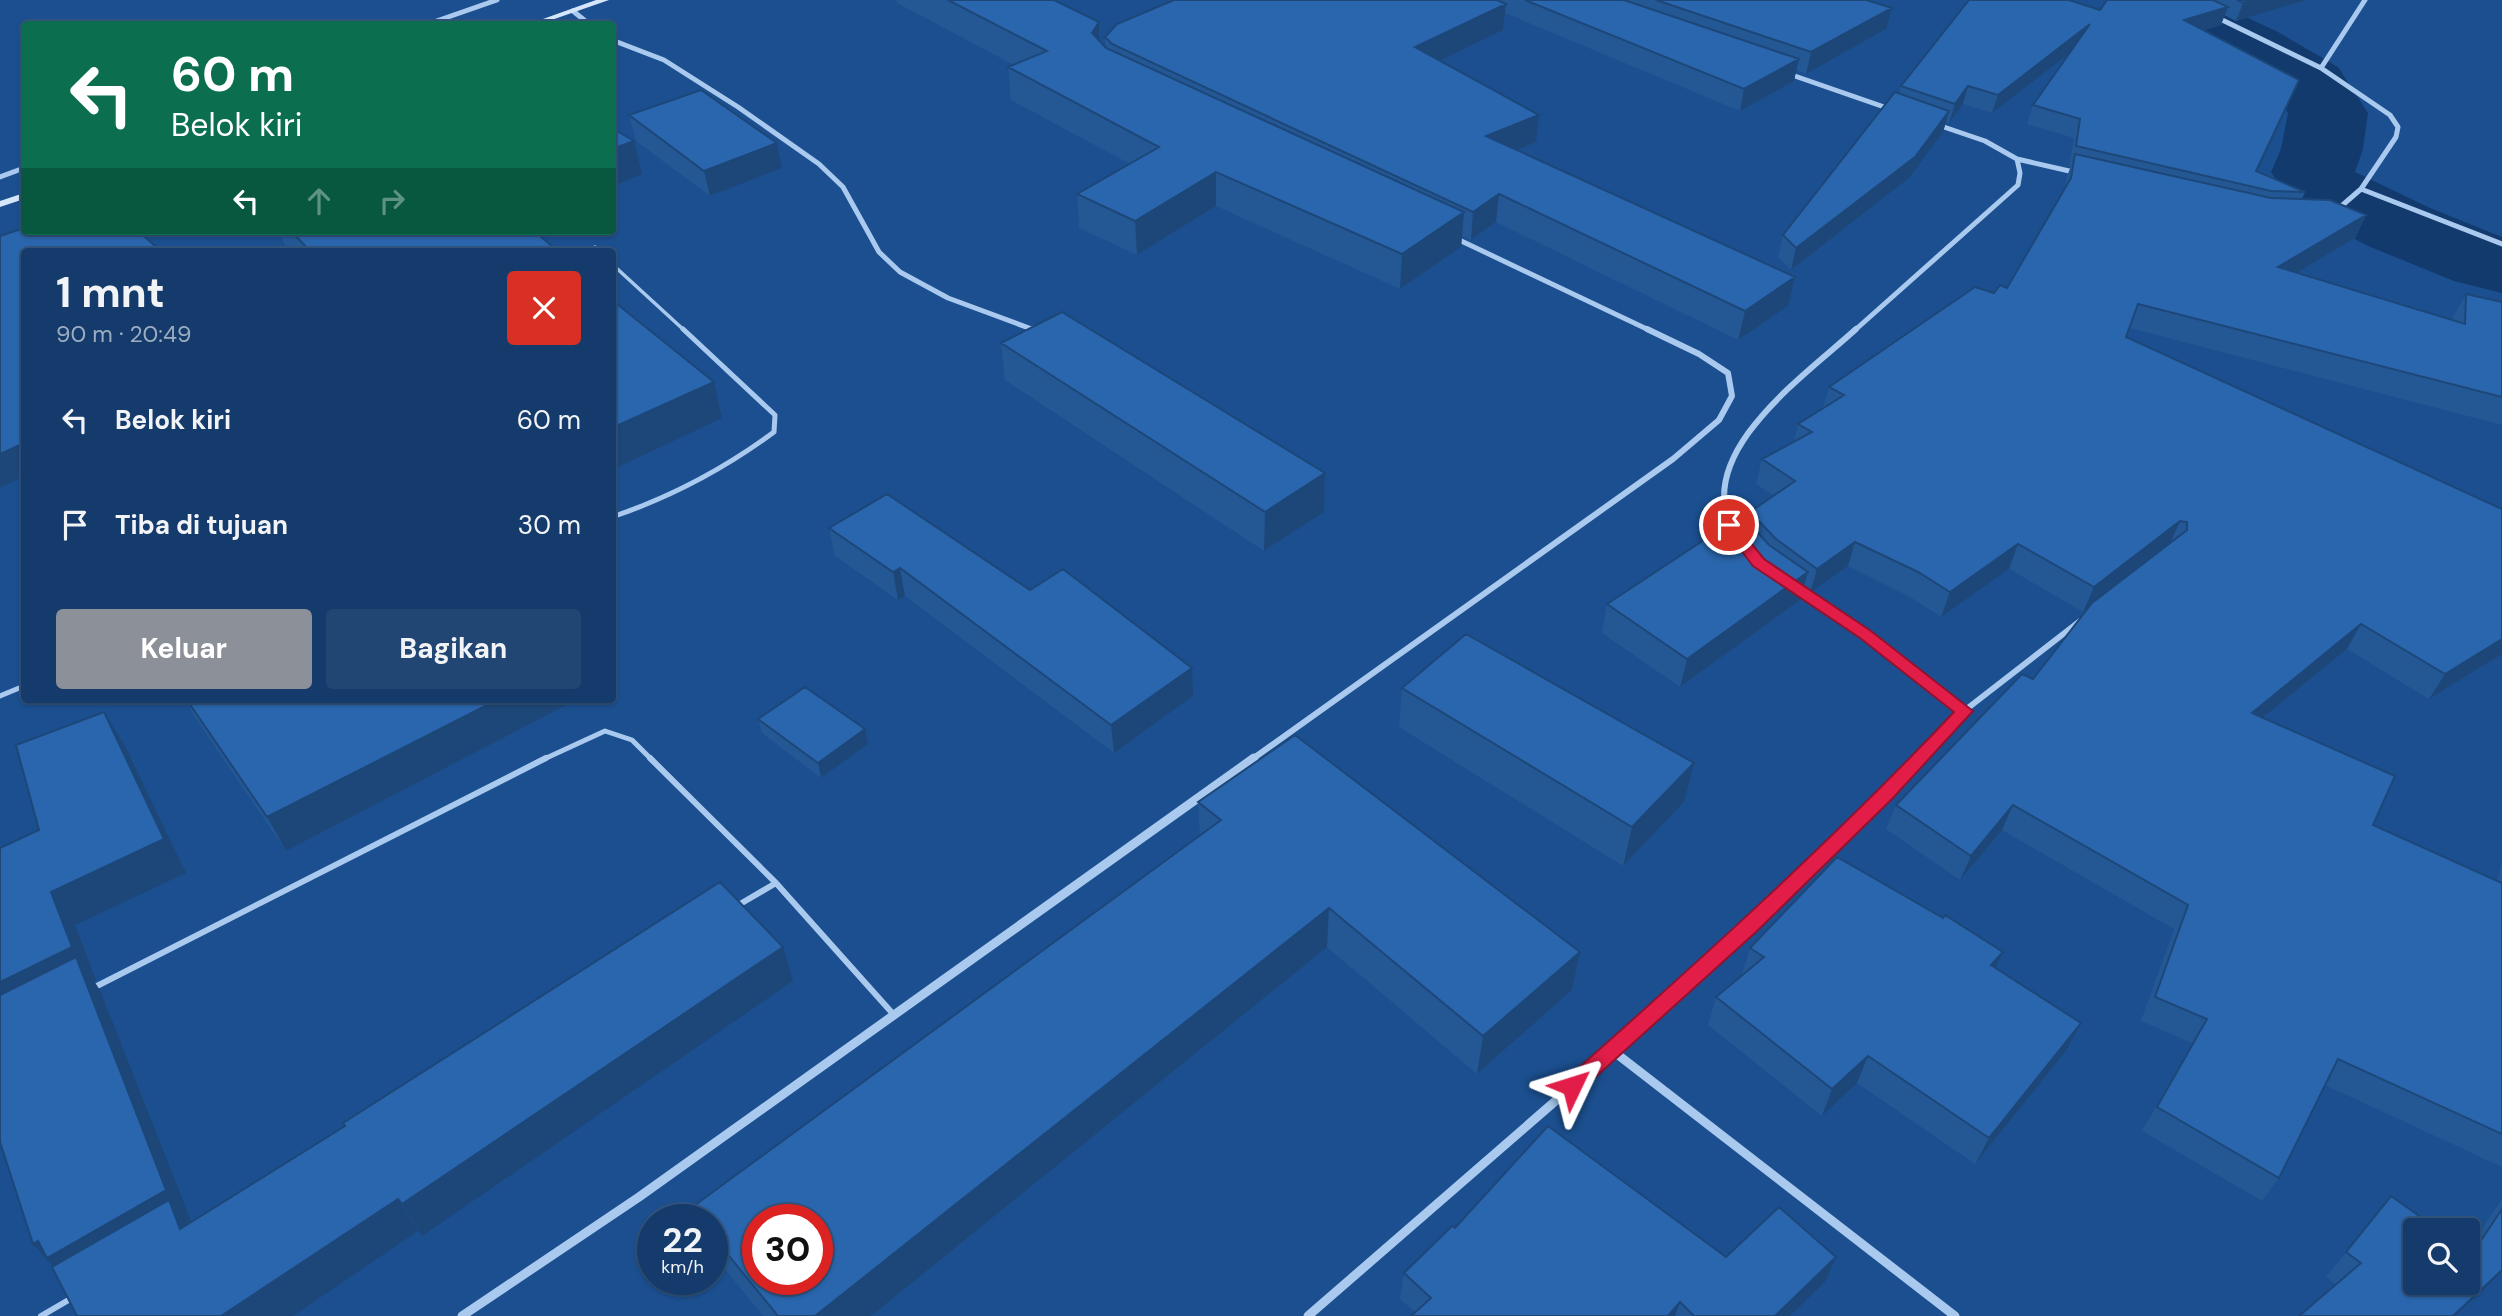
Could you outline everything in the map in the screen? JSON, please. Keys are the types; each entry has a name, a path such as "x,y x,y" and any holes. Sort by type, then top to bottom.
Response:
{"main road":[{"path":"542,21 605,0"},
{"path":"0,204 21,196"}],"street":[{"path":"437,21 497,0"},
{"path":"2320,68 2365,0"},
{"path":"2203,10 2320,68 2390,115 2398,127 2396,137 2361,189 2329,215"},
{"path":"573,11 585,21"},
{"path":"616,42 664,60 738,107 819,164 843,187 879,252 900,272 948,298 1045,333"},
{"path":"1779,71 1895,110"},
{"path":"1933,123 1984,141 2017,159 2085,175"},
{"path":"1736,535 1729,525 1723,493 1731,459 1787,391 2018,185 2020,173 2017,159"},
{"path":"0,177 21,169"},
{"path":"2361,189 2502,244"},
{"path":"462,1316 639,1197 1673,459 1719,420 1732,396 1728,373 1699,354 1448,235"},
{"path":"1787,584 1865,635 1964,711"},
{"path":"1308,1316 1750,927 1886,795 1964,711 2085,617"},
{"path":"1612,1051 1955,1316"}],"lane":[{"path":"616,268 775,415 774,432 736,460 646,506 616,516"},
{"path":"0,696 21,688"},
{"path":"86,992 568,747 605,731 632,740 776,883 894,1015"},
{"path":"728,912 776,883"},
{"path":"41,1316 78,1295"}],"building":[{"path":"948,0 1054,0 1099,22 1092,33 1106,48 1464,212 1402,254 1216,172 1135,221 1077,194 1159,147 1008,67 1047,51"},
{"path":"1174,0 1497,0 1506,4 1415,47 1539,115 1486,136 1795,277 1745,311 1499,194 1473,212 1112,44 1105,37 1117,24"},
{"path":"1525,0 1624,0 1799,59 1744,89"},
{"path":"1656,0 1866,0 1892,8 1811,52"},
{"path":"1969,0 2069,0 2100,10 2107,0 2213,0 2228,7 2184,20 2299,80 2256,171 2305,192 2271,191 2076,146 2080,119 2033,105 2090,24 1998,95 1968,86 1955,104 1901,86"},
{"path":"701,90 777,143 704,171 629,115"},
{"path":"1895,92 1949,111 1915,157 1796,248 1783,235"},
{"path":"616,130 634,141 616,148"},
{"path":"2075,154 2271,198 2330,200 2366,215 2278,267 2465,324 2466,294 2502,302 2502,397 2138,304 2126,337 2502,509 2502,639 2445,674 2361,624 2252,713 2395,776 2373,825 2502,883 2502,1134 2338,1059 2279,1178 2157,1107 2207,1019 2155,997 2188,905 2013,805 1971,856 1896,805 2022,674 2033,679 2092,603 2187,530 2187,522 2180,521 2094,587 2018,544 1950,592 1918,572 1855,542 1817,569 1776,539 1750,512 1795,481 1762,459 1812,432 1798,424 1844,395 1829,387 1975,287 1994,293 2000,285 2007,288 2071,178"},
{"path":"21,229 21,235 143,235 157,248 21,248 21,444 0,454 0,236"},
{"path":"295,235 539,235 554,248 307,248"},
{"path":"616,303 714,382 616,426"},
{"path":"1062,312 1325,473 1265,512 1001,343"},
{"path":"887,494 1030,590 1063,569 1192,668 1111,725 900,568 893,572 829,528"},
{"path":"1742,515 1769,545 1808,572 1687,659 1607,604"},
{"path":"1466,634 1694,763 1632,827 1402,688"},
{"path":"805,687 865,729 818,763 758,719"},
{"path":"189,703 491,703 267,817"},
{"path":"104,712 164,839 51,892 72,947 0,982 0,848 39,830 16,745"},
{"path":"1295,735 1580,952 1483,1036 1329,908 815,1316 778,1316 761,1295 833,1295 833,1204 742,1204 742,1272 728,1255 728,1204 696,1204 1221,820 1198,802"},
{"path":"1837,857 1943,918 1945,915 2003,952 1991,965 2081,1023 1989,1138 1868,1056 1832,1089 1716,997 1764,957 1750,948"},
{"path":"720,882 783,947 402,1204 398,1199 221,1316 77,1316 52,1267 169,1200 180,1229 345,1126 343,1123"},
{"path":"76,957 166,1190 47,1258 38,1241 33,1244 0,1142 0,995"},
{"path":"1548,1126 1726,1257 1779,1207 1836,1257 1775,1316 1694,1316 1680,1302 1668,1316 1411,1316 1431,1298 1404,1273 1452,1226 1455,1228"},
{"path":"2391,1196 2422,1218 2403,1218 2403,1295 2475,1295 2453,1316 2299,1316 2361,1263 2346,1252"},
{"path":"2502,1209 2502,1270 2480,1291 2480,1242"}],"waterway":[{"path":"2152,0 2251,48 2310,84 2328,113 2322,149 2313,172 2324,189 2399,227 2502,266"}],"route":[{"path":"1572,1086 1750,927 1886,795 1964,711 1865,635 1758,563 1729,525"}]}
